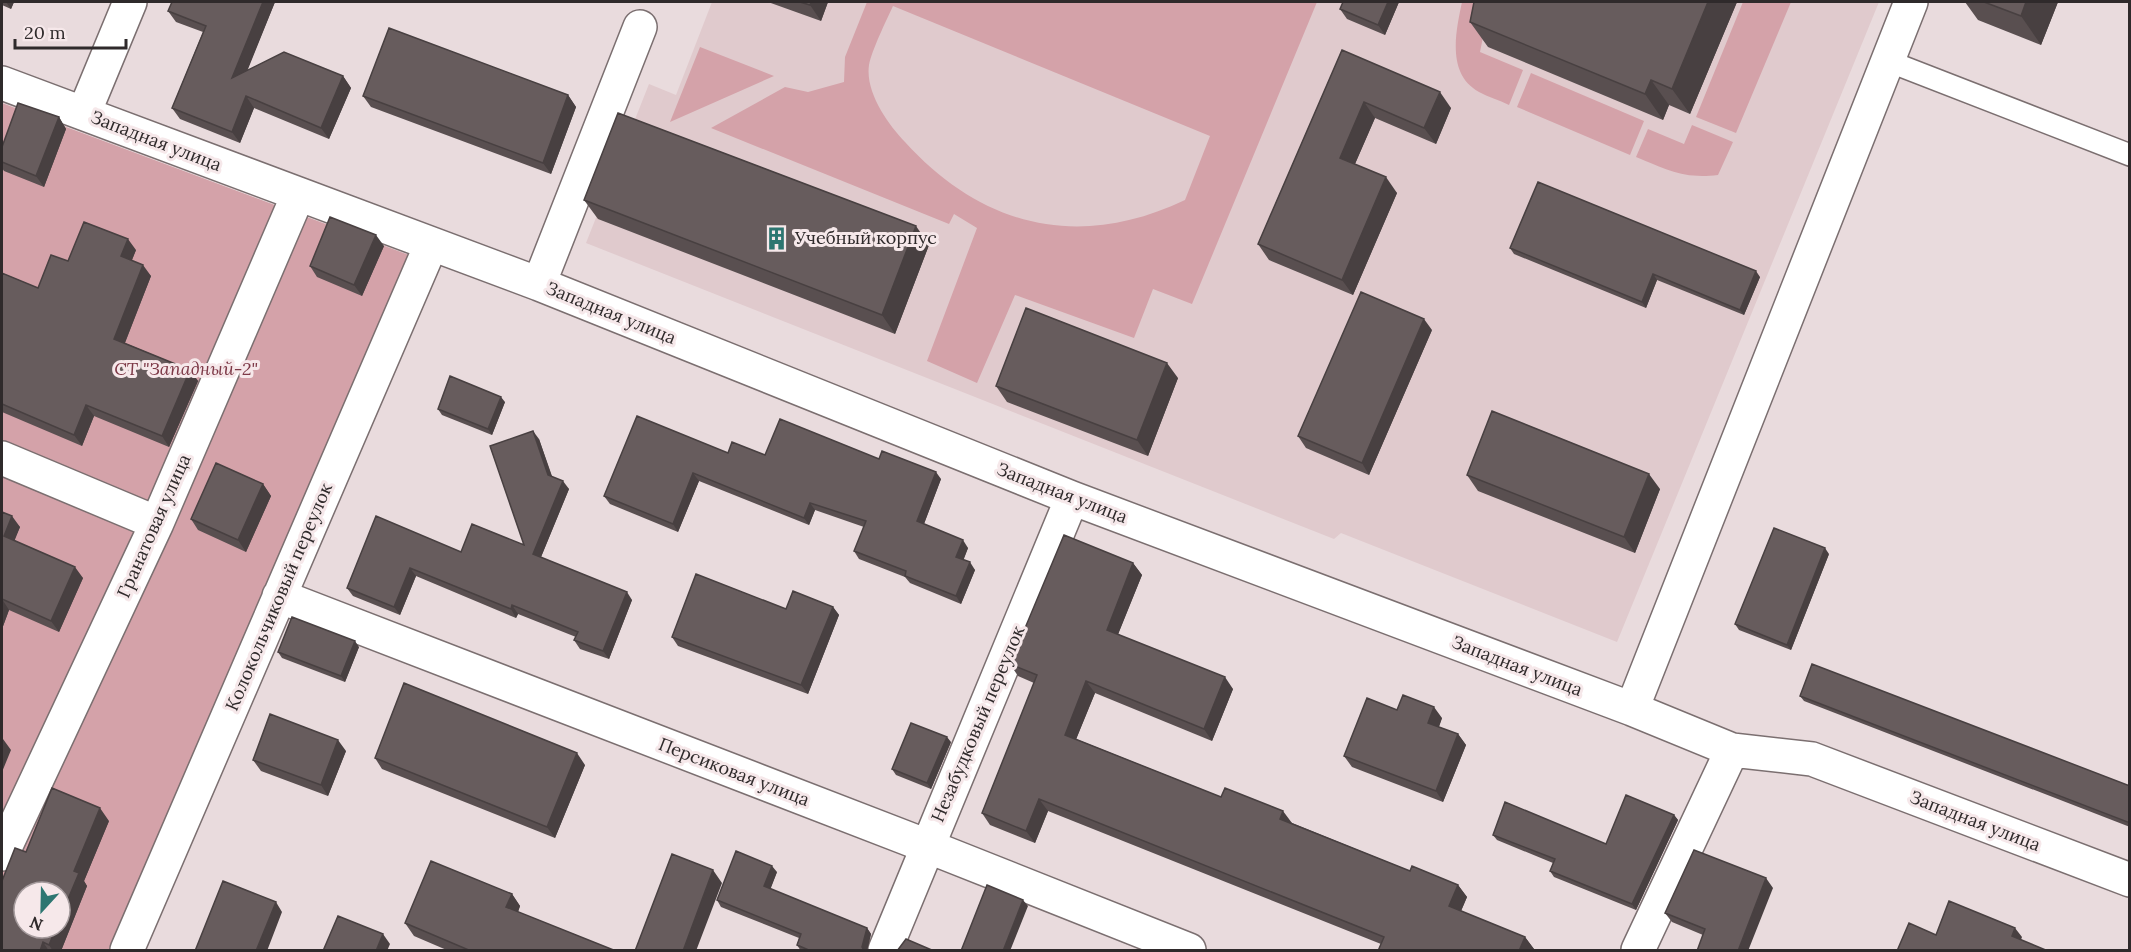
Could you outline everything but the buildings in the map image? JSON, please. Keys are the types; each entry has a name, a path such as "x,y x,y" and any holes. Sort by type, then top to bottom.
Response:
{"street":[{"path":"84,113 130,2"},
{"path":"1632,709 1911,2"},
{"path":"539,284 640,27"},
{"name":"Западная улица","path":"2,82 539,284 1072,498 1632,709 1732,750 1812,759 2130,880"},
{"name":"Гранатовая улица","path":"2,854 157,523 298,195"},
{"name":"Колокольчиковый переулок","path":"127,951 431,245"},
{"path":"2,458 157,523"},
{"name":"Незабудковый переулок","path":"885,951 1072,498"},
{"name":"Персиковая улица","path":"279,596 927,846 1189,951"},
{"path":"1638,951 1732,750"}],"lane":[{"path":"1888,61 2130,155"}],"shaded area":[{"path":"712,2 1879,2 1617,642 1341,533 1334,539 586,243 649,84 676,95"}],"green space":[{"path":"867,2 1317,2 1192,304 1153,289 1134,338 1015,295 977,383 927,361 977,228 954,214 949,224 711,128 785,87 808,92 844,82 845,57","holes":["893,6 1210,136 1185,200 1146,215 1108,224 1071,226 1035,222 1000,211 967,194 935,171 905,142 885,117 874,96 869,65"]},
{"path":"1462,2 1490,2 1480,52 1523,70 1509,105 1479,92 1462,74 1456,51 1456,38"},
{"path":"1743,2 1791,2 1736,133 1696,117"},
{"path":"700,47 774,76 670,122"},
{"path":"1531,73 1644,121 1630,155 1517,107"},
{"name":"СТ \"Западный-2\"","path":"2,103 433,264 137,950 2,950"},
{"path":"1692,125 1733,142 1718,175 1685,174 1636,157 1648,129 1684,144"}],"place":[{"name":"Учебный корпус","path":"777,238"}]}
